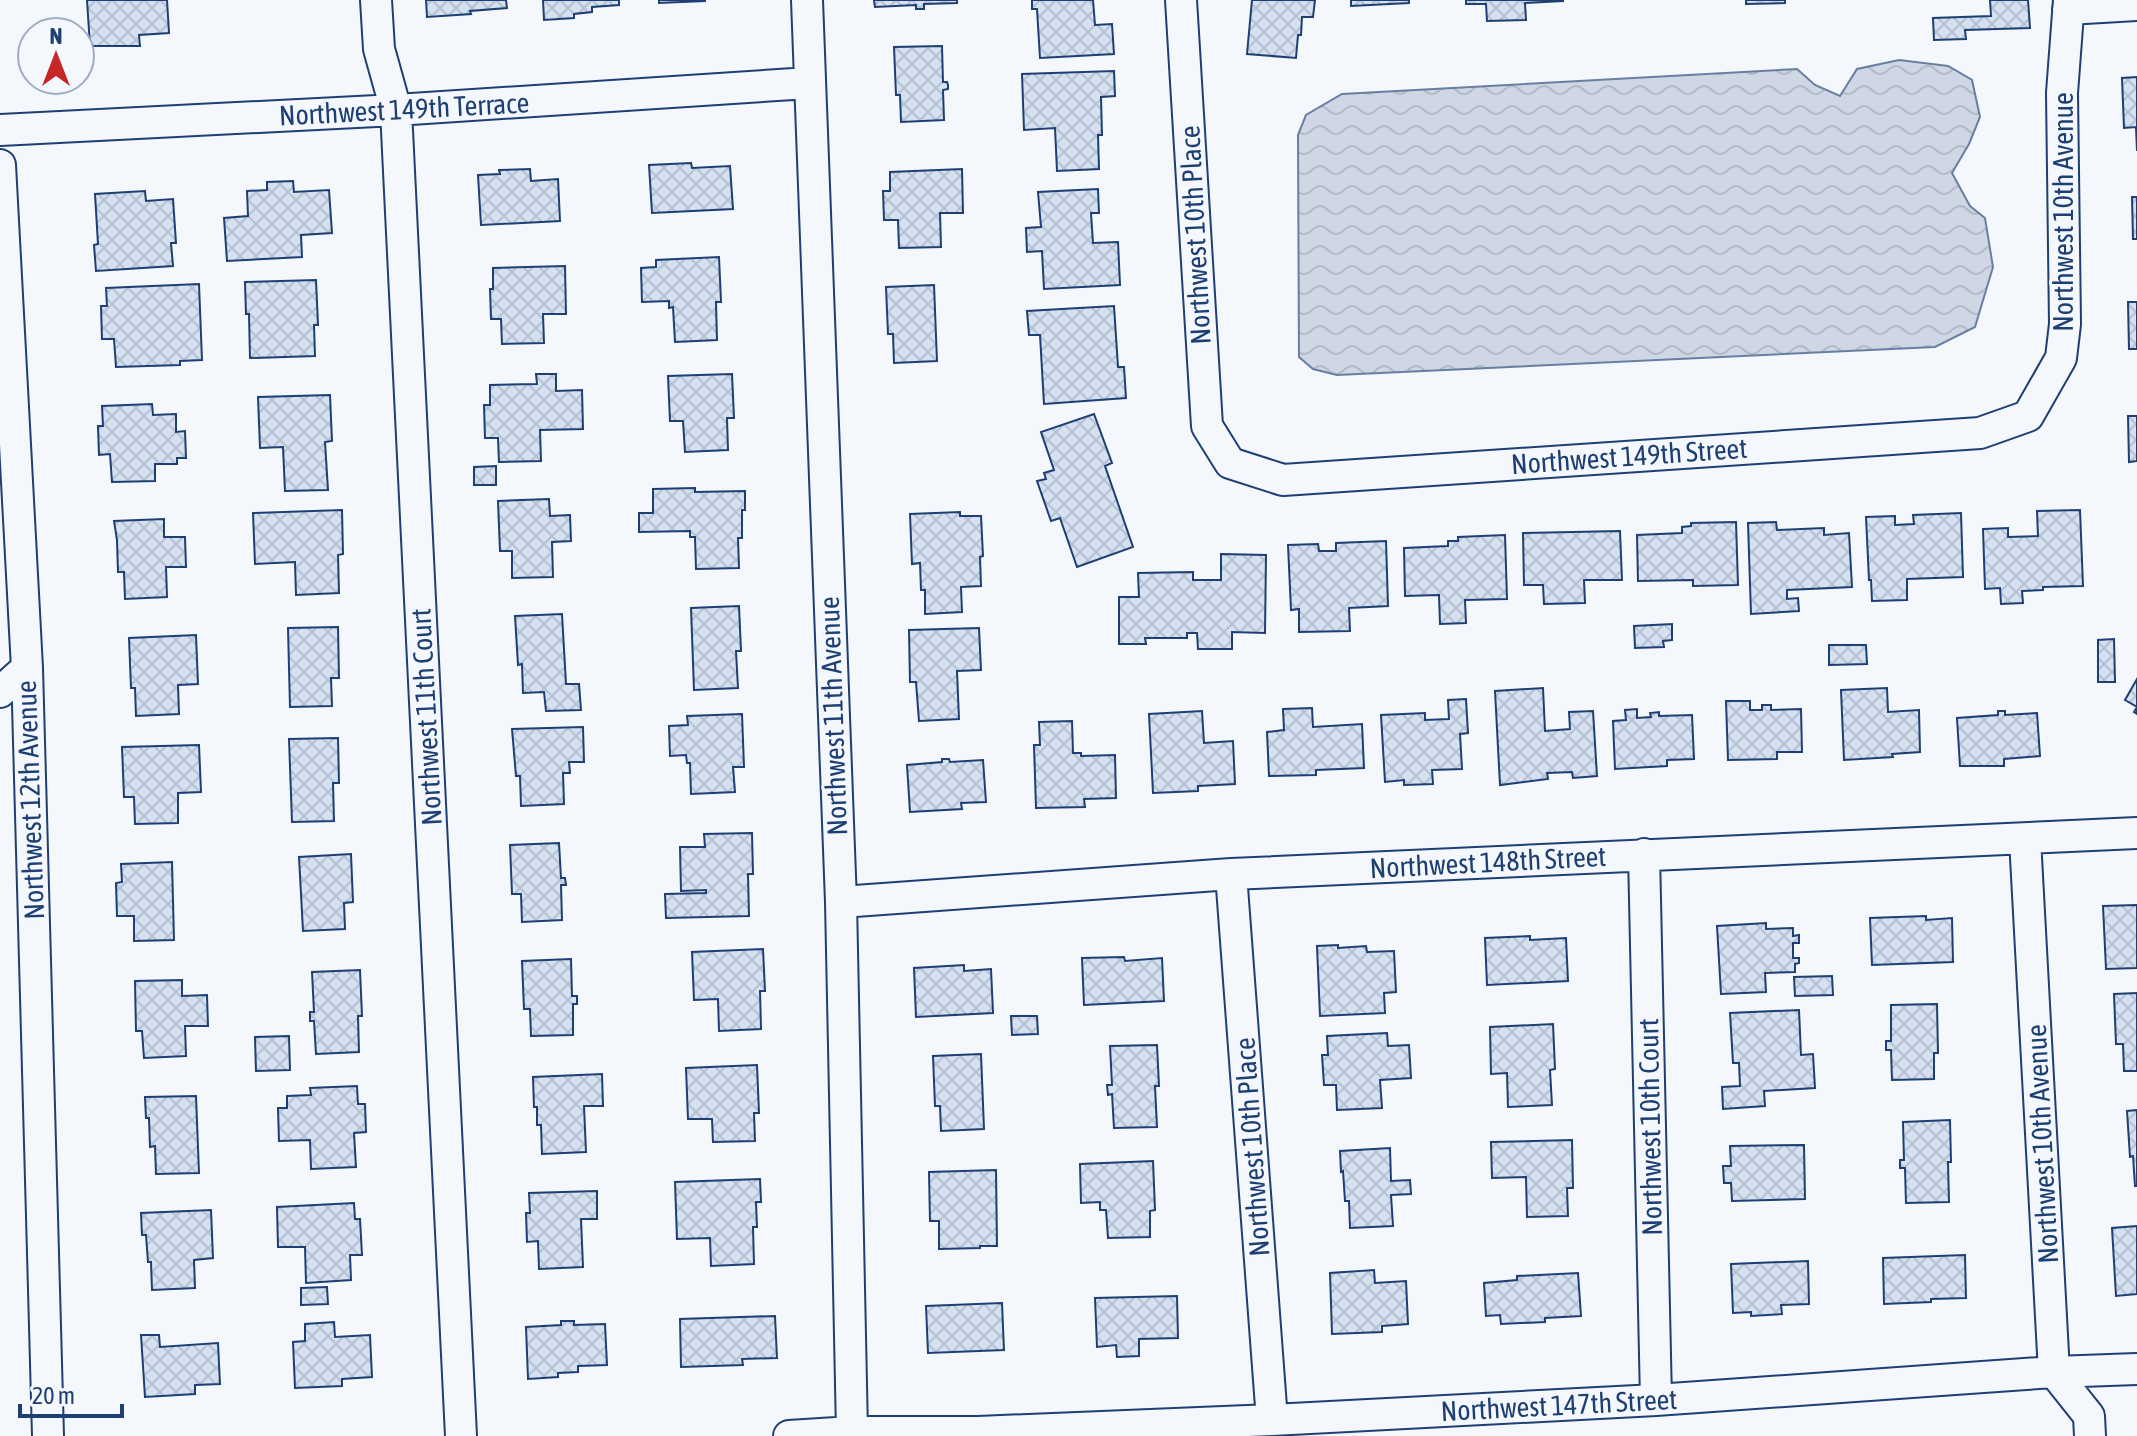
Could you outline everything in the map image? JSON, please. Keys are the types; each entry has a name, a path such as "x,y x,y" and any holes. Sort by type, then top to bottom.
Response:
{"street":[{"name":"Northwest 11th Court","path":"376,0 379,49 396,110 461,1436"},
{"name":"Northwest 11th Avenue","path":"807,0 841,902 852,1432"},
{"name":"Northwest 10th Place","path":"1181,0 1207,426 1230,463"},
{"path":"2069,4 2137,5"},
{"name":"Northwest 10th Avenue","path":"2028,416 2061,358 2065,324 2062,93 2069,4"},
{"name":"Northwest 149th Terrace","path":"0,130 396,110 809,83"},
{"name":"Northwest 12th Avenue","path":"0,165 27,668 48,1436"},
{"name":"Northwest 149th Street","path":"1230,463 1283,480 1980,433 2028,416"},
{"path":"0,692 27,668"},
{"name":"Northwest 148th Street","path":"841,902 1231,874 2137,833"},
{"name":"Northwest 10th Avenue","path":"2025,839 2054,1372"},
{"name":"Northwest 10th Court","path":"1644,854 1656,1400"},
{"name":"Northwest 10th Place","path":"1231,874 1272,1420"},
{"name":"Northwest 147th Street","path":"789,1436 1272,1420 1656,1400 2137,1369"},
{"path":"2054,1372 2089,1416 2090,1436"}],"water":[{"path":"1899,60 1948,66 1972,80 1980,117 1952,173 1970,206 1985,218 1993,267 1975,327 1935,347 1337,375 1313,369 1299,357 1298,135 1306,115 1342,94 1797,69 1815,85 1840,96 1857,69"}],"building":[{"path":"87,0 167,0 169,33 139,35 140,46 96,46 96,16 88,16"},
{"path":"426,0 506,0 507,8 427,17"},
{"path":"543,0 619,0 619,5 592,7 592,12 574,14 574,18 544,20"},
{"path":"659,0 705,0 705,1 659,3"},
{"path":"874,0 957,0 957,3 924,4 924,9 916,9 916,5 875,7"},
{"path":"1032,0 1093,0 1095,25 1112,24 1114,54 1040,58 1037,9 1032,9"},
{"path":"1252,0 1315,0 1313,17 1302,17 1296,58 1247,54"},
{"path":"1351,0 1409,0 1409,3 1351,6"},
{"path":"1466,0 1563,1 1525,3 1526,20 1487,21 1486,4 1466,4"},
{"path":"1746,0 1785,0 1785,3 1746,4"},
{"path":"1990,0 2028,0 2030,28 1965,30 1966,39 1934,40 1933,18 1991,16"},
{"path":"942,46 943,82 948,85 948,89 943,90 944,120 901,122 900,95 896,95 894,47"},
{"path":"1114,71 1115,96 1101,97 1099,169 1057,171 1055,128 1024,130 1022,74"},
{"path":"2137,77 2137,151 2136,127 2124,128 2122,78"},
{"path":"691,163 692,168 730,166 733,209 652,213 649,165"},
{"path":"530,169 531,181 558,179 560,221 481,225 478,175 500,174 499,170"},
{"path":"962,169 963,213 940,213 941,247 899,248 898,220 884,220 883,191 890,191 890,172"},
{"path":"293,181 294,192 329,190 332,233 301,235 302,257 227,261 224,218 248,216 247,191 267,190 267,182"},
{"path":"1098,189 1099,213 1091,213 1093,243 1118,242 1120,285 1044,289 1042,251 1027,252 1026,228 1041,227 1038,192"},
{"path":"145,191 146,201 173,199 176,243 171,243 173,266 96,271 95,194"},
{"path":"2132,197 2137,197 2137,239 2133,239"},
{"path":"719,257 721,302 716,302 717,340 675,342 673,307 669,308 669,301 642,302 641,268 656,267 656,260"},
{"path":"565,266 566,314 543,314 544,343 502,344 501,319 491,319 493,268"},
{"path":"316,280 318,325 314,325 315,356 250,358 245,282"},
{"path":"199,284 202,360 180,361 180,365 116,367 114,339 102,339 101,306 107,306 106,288"},
{"path":"934,285 937,361 894,363 893,334 888,334 886,287"},
{"path":"2128,302 2137,302 2137,349 2129,349"},
{"path":"1114,306 1118,367 1124,367 1126,398 1044,404 1040,335 1029,335 1027,311"},
{"path":"536,374 556,374 556,391 582,390 583,429 540,430 541,461 499,462 498,438 485,438 484,405 490,405 490,385 537,384"},
{"path":"732,374 734,418 727,418 728,450 685,452 683,421 670,421 668,376"},
{"path":"330,395 332,441 325,442 328,490 285,491 283,447 260,448 258,397"},
{"path":"152,404 153,415 176,414 176,432 185,431 186,458 177,458 177,464 155,464 155,481 112,482 110,454 99,455 98,426 103,426 102,406"},
{"path":"1094,414 1112,463 1105,466 1133,547 1077,567 1060,518 1051,521 1037,481 1046,479 1044,473 1054,470 1041,432"},
{"path":"2128,416 2137,416 2137,461 2129,462"},
{"path":"496,466 496,485 474,485 474,467"},
{"path":"695,488 695,492 745,491 742,538 738,538 739,568 696,569 695,537 690,537 690,531 639,532 639,513 653,513 653,489"},
{"path":"549,499 550,516 570,515 571,541 552,542 553,577 512,578 512,551 500,551 498,501"},
{"path":"342,510 343,554 338,555 339,593 296,595 295,562 255,564 253,513"},
{"path":"2080,510 2083,586 2022,591 2023,603 2001,604 2000,588 1985,589 1983,529 2008,528 2008,537 2038,536 2037,511"},
{"path":"960,512 960,516 981,516 981,586 961,587 962,612 925,614 920,563 912,564 910,514"},
{"path":"1961,513 1963,577 1907,579 1907,600 1872,601 1866,517 1895,516 1895,525 1914,524 1913,515"},
{"path":"164,519 164,537 185,537 186,567 166,567 167,597 125,599 124,572 118,572 114,521"},
{"path":"1736,522 1738,585 1693,586 1693,580 1638,581 1637,535 1682,533 1682,527 1691,526 1691,523"},
{"path":"1776,522 1777,530 1824,528 1824,535 1849,533 1852,587 1787,590 1787,599 1798,598 1799,611 1751,614 1748,523"},
{"path":"1620,531 1622,580 1584,580 1585,603 1544,604 1543,585 1524,585 1523,533"},
{"path":"1505,535 1507,599 1465,600 1466,623 1440,624 1439,595 1405,596 1404,548 1448,546 1448,541 1458,541 1458,537"},
{"path":"1386,541 1388,606 1349,608 1350,631 1299,632 1299,609 1291,610 1288,545 1318,544 1319,551 1336,551 1336,543"},
{"path":"1221,554 1266,555 1265,633 1232,632 1232,649 1198,649 1197,633 1187,633 1187,638 1145,638 1146,644 1119,644 1119,597 1139,597 1138,573 1193,572 1193,580 1221,580"},
{"path":"739,606 741,651 736,651 738,688 694,690 691,608"},
{"path":"562,614 566,684 579,684 581,710 546,711 544,692 523,693 515,616"},
{"path":"1672,624 1672,640 1663,641 1664,647 1635,648 1634,626"},
{"path":"338,627 339,678 331,678 332,706 290,707 288,628"},
{"path":"979,628 981,670 957,671 959,719 919,721 916,682 910,682 909,630"},
{"path":"196,635 198,684 178,685 179,714 136,716 135,688 131,688 129,638"},
{"path":"2114,639 2115,682 2098,682 2098,640"},
{"path":"1829,645 1866,645 1867,664 1829,665"},
{"path":"2137,679 2137,707 2125,700"},
{"path":"1543,688 1545,731 1570,729 1569,712 1593,711 1597,776 1573,778 1572,772 1547,773 1548,779 1500,785 1495,691"},
{"path":"1887,688 1888,712 1919,710 1920,752 1844,760 1841,690"},
{"path":"1466,699 1468,733 1460,734 1462,769 1432,770 1433,784 1404,785 1404,780 1385,782 1381,715 1425,713 1425,720 1449,719 1448,700"},
{"path":"1726,701 1750,701 1750,710 1762,710 1762,705 1771,705 1771,710 1801,709 1802,752 1777,752 1777,759 1728,760"},
{"path":"1312,708 1313,727 1362,724 1364,768 1316,770 1316,775 1269,776 1267,732 1284,730 1283,709"},
{"path":"1637,709 1637,718 1651,717 1650,713 1659,712 1659,716 1692,715 1694,759 1667,760 1667,766 1615,769 1613,721 1626,720 1625,710"},
{"path":"1202,711 1204,743 1233,741 1235,784 1198,786 1198,791 1153,793 1149,714"},
{"path":"1998,711 2005,711 2005,715 2037,713 2040,756 2004,759 2004,766 1960,766 1957,718 1998,715"},
{"path":"742,714 744,767 733,767 735,792 691,794 690,763 687,763 686,755 670,756 669,726 688,725 687,716"},
{"path":"1072,721 1073,753 1081,753 1081,756 1115,755 1116,798 1084,799 1085,807 1036,808 1034,745 1040,745 1039,722"},
{"path":"583,727 584,762 569,762 570,773 563,773 564,804 521,806 520,776 516,776 512,729"},
{"path":"338,738 339,783 333,783 334,821 292,822 289,739"},
{"path":"199,745 201,792 178,793 178,823 135,824 134,797 124,797 122,747"},
{"path":"942,759 949,759 950,762 983,760 986,802 961,803 962,809 910,812 907,765 942,762"},
{"path":"752,833 753,874 748,874 749,916 666,918 665,894 706,893 706,890 681,891 680,847 705,847 704,834"},
{"path":"559,843 561,878 565,878 566,885 561,885 562,920 522,922 521,894 512,894 510,845"},
{"path":"351,854 353,902 344,903 345,929 303,931 299,857"},
{"path":"172,862 174,940 134,941 134,916 117,916 116,883 122,882 121,864"},
{"path":"2137,905 2137,968 2106,969 2103,906"},
{"path":"1926,916 1926,920 1952,918 1953,962 1872,965 1870,918"},
{"path":"1766,923 1766,929 1793,928 1793,936 1799,935 1799,943 1793,943 1793,958 1799,958 1795,972 1765,973 1766,992 1721,994 1717,926"},
{"path":"1530,936 1530,940 1566,938 1568,981 1487,985 1485,938"},
{"path":"1338,945 1338,948 1366,946 1367,952 1394,951 1396,992 1384,993 1385,1013 1320,1016 1317,946"},
{"path":"763,949 765,991 760,991 761,1029 719,1031 718,999 694,1000 692,952"},
{"path":"1124,957 1125,961 1162,958 1164,1001 1084,1005 1082,958"},
{"path":"571,959 572,996 577,996 577,1004 573,1004 573,1035 531,1036 530,1009 524,1009 522,961"},
{"path":"964,965 964,971 991,969 993,1013 916,1017 914,968"},
{"path":"360,970 362,1016 358,1016 359,1052 316,1054 314,1021 310,1021 310,1012 314,1012 312,972"},
{"path":"1832,976 1833,995 1795,996 1794,977"},
{"path":"182,980 182,996 207,995 208,1026 185,1026 186,1056 144,1058 142,1031 136,1031 135,981"},
{"path":"2137,993 2137,1071 2124,1071 2123,1044 2116,1044 2114,994"},
{"path":"1937,1004 1938,1053 1934,1053 1934,1079 1892,1080 1891,1050 1886,1050 1886,1041 1891,1041 1891,1005"},
{"path":"1799,1010 1801,1055 1813,1054 1815,1088 1764,1091 1765,1106 1723,1109 1722,1087 1740,1086 1739,1063 1733,1063 1730,1013"},
{"path":"1011,1016 1037,1016 1038,1034 1012,1035"},
{"path":"1553,1024 1555,1069 1550,1070 1552,1105 1508,1107 1507,1073 1491,1074 1490,1027"},
{"path":"1387,1033 1388,1046 1409,1045 1411,1078 1380,1080 1382,1108 1337,1110 1336,1085 1324,1085 1322,1055 1328,1055 1327,1036"},
{"path":"289,1036 290,1070 256,1071 255,1037"},
{"path":"1157,1045 1157,1127 1114,1128 1112,1094 1108,1095 1107,1085 1112,1085 1110,1046"},
{"path":"981,1054 984,1129 941,1131 940,1106 935,1106 933,1056"},
{"path":"757,1065 759,1113 754,1113 755,1141 713,1142 712,1119 688,1119 686,1068"},
{"path":"602,1074 603,1106 584,1106 586,1152 542,1154 541,1125 537,1125 537,1107 534,1107 533,1077"},
{"path":"357,1086 358,1104 365,1104 366,1132 354,1133 356,1167 311,1169 310,1140 279,1141 278,1108 287,1108 287,1096 311,1095 310,1088"},
{"path":"196,1096 199,1173 156,1174 155,1146 150,1147 145,1097"},
{"path":"2137,1110 2137,1186 2135,1186 2127,1111"},
{"path":"1950,1120 1949,1202 1906,1203 1905,1168 1900,1168 1900,1160 1904,1160 1903,1122"},
{"path":"1572,1140 1573,1188 1567,1188 1568,1216 1527,1217 1526,1177 1492,1178 1491,1142"},
{"path":"1804,1145 1805,1199 1732,1201 1731,1183 1724,1183 1723,1166 1731,1166 1730,1146"},
{"path":"1390,1148 1391,1181 1410,1180 1411,1194 1391,1195 1393,1226 1350,1228 1349,1201 1345,1201 1340,1151"},
{"path":"1153,1161 1155,1210 1150,1211 1150,1237 1108,1238 1106,1210 1100,1210 1100,1202 1081,1203 1080,1164"},
{"path":"996,1170 997,1246 939,1249 939,1221 930,1221 929,1172"},
{"path":"760,1179 761,1202 756,1202 757,1227 753,1227 754,1264 711,1266 710,1238 677,1239 675,1182"},
{"path":"597,1191 597,1219 581,1219 583,1267 539,1269 538,1241 527,1242 529,1193"},
{"path":"354,1203 355,1219 360,1219 362,1255 350,1255 351,1280 306,1283 305,1247 278,1247 277,1207"},
{"path":"211,1210 213,1258 194,1260 195,1288 152,1290 151,1262 148,1262 146,1235 142,1235 141,1213"},
{"path":"2137,1226 2137,1294 2116,1296 2112,1228"},
{"path":"1965,1255 1966,1298 1884,1304 1883,1258"},
{"path":"1808,1261 1809,1304 1781,1305 1782,1314 1751,1316 1751,1312 1733,1313 1731,1264"},
{"path":"1374,1270 1375,1283 1406,1281 1408,1324 1382,1326 1382,1332 1332,1334 1330,1273"},
{"path":"1578,1273 1581,1316 1501,1324 1500,1315 1486,1316 1484,1283 1517,1280 1517,1276"},
{"path":"327,1287 328,1304 301,1305 301,1288"},
{"path":"1177,1296 1178,1338 1139,1339 1139,1356 1117,1357 1116,1345 1097,1347 1095,1298"},
{"path":"1002,1303 1004,1350 928,1353 926,1306"},
{"path":"775,1316 777,1358 742,1359 743,1365 681,1367 680,1319"},
{"path":"561,1321 574,1321 574,1325 605,1324 607,1365 578,1366 578,1372 528,1379 526,1327 561,1325"},
{"path":"334,1322 335,1337 370,1335 372,1377 342,1379 342,1386 295,1388 293,1342 305,1341 305,1324"},
{"path":"141,1335 159,1335 160,1347 218,1343 220,1384 195,1385 195,1394 145,1397"}]}
